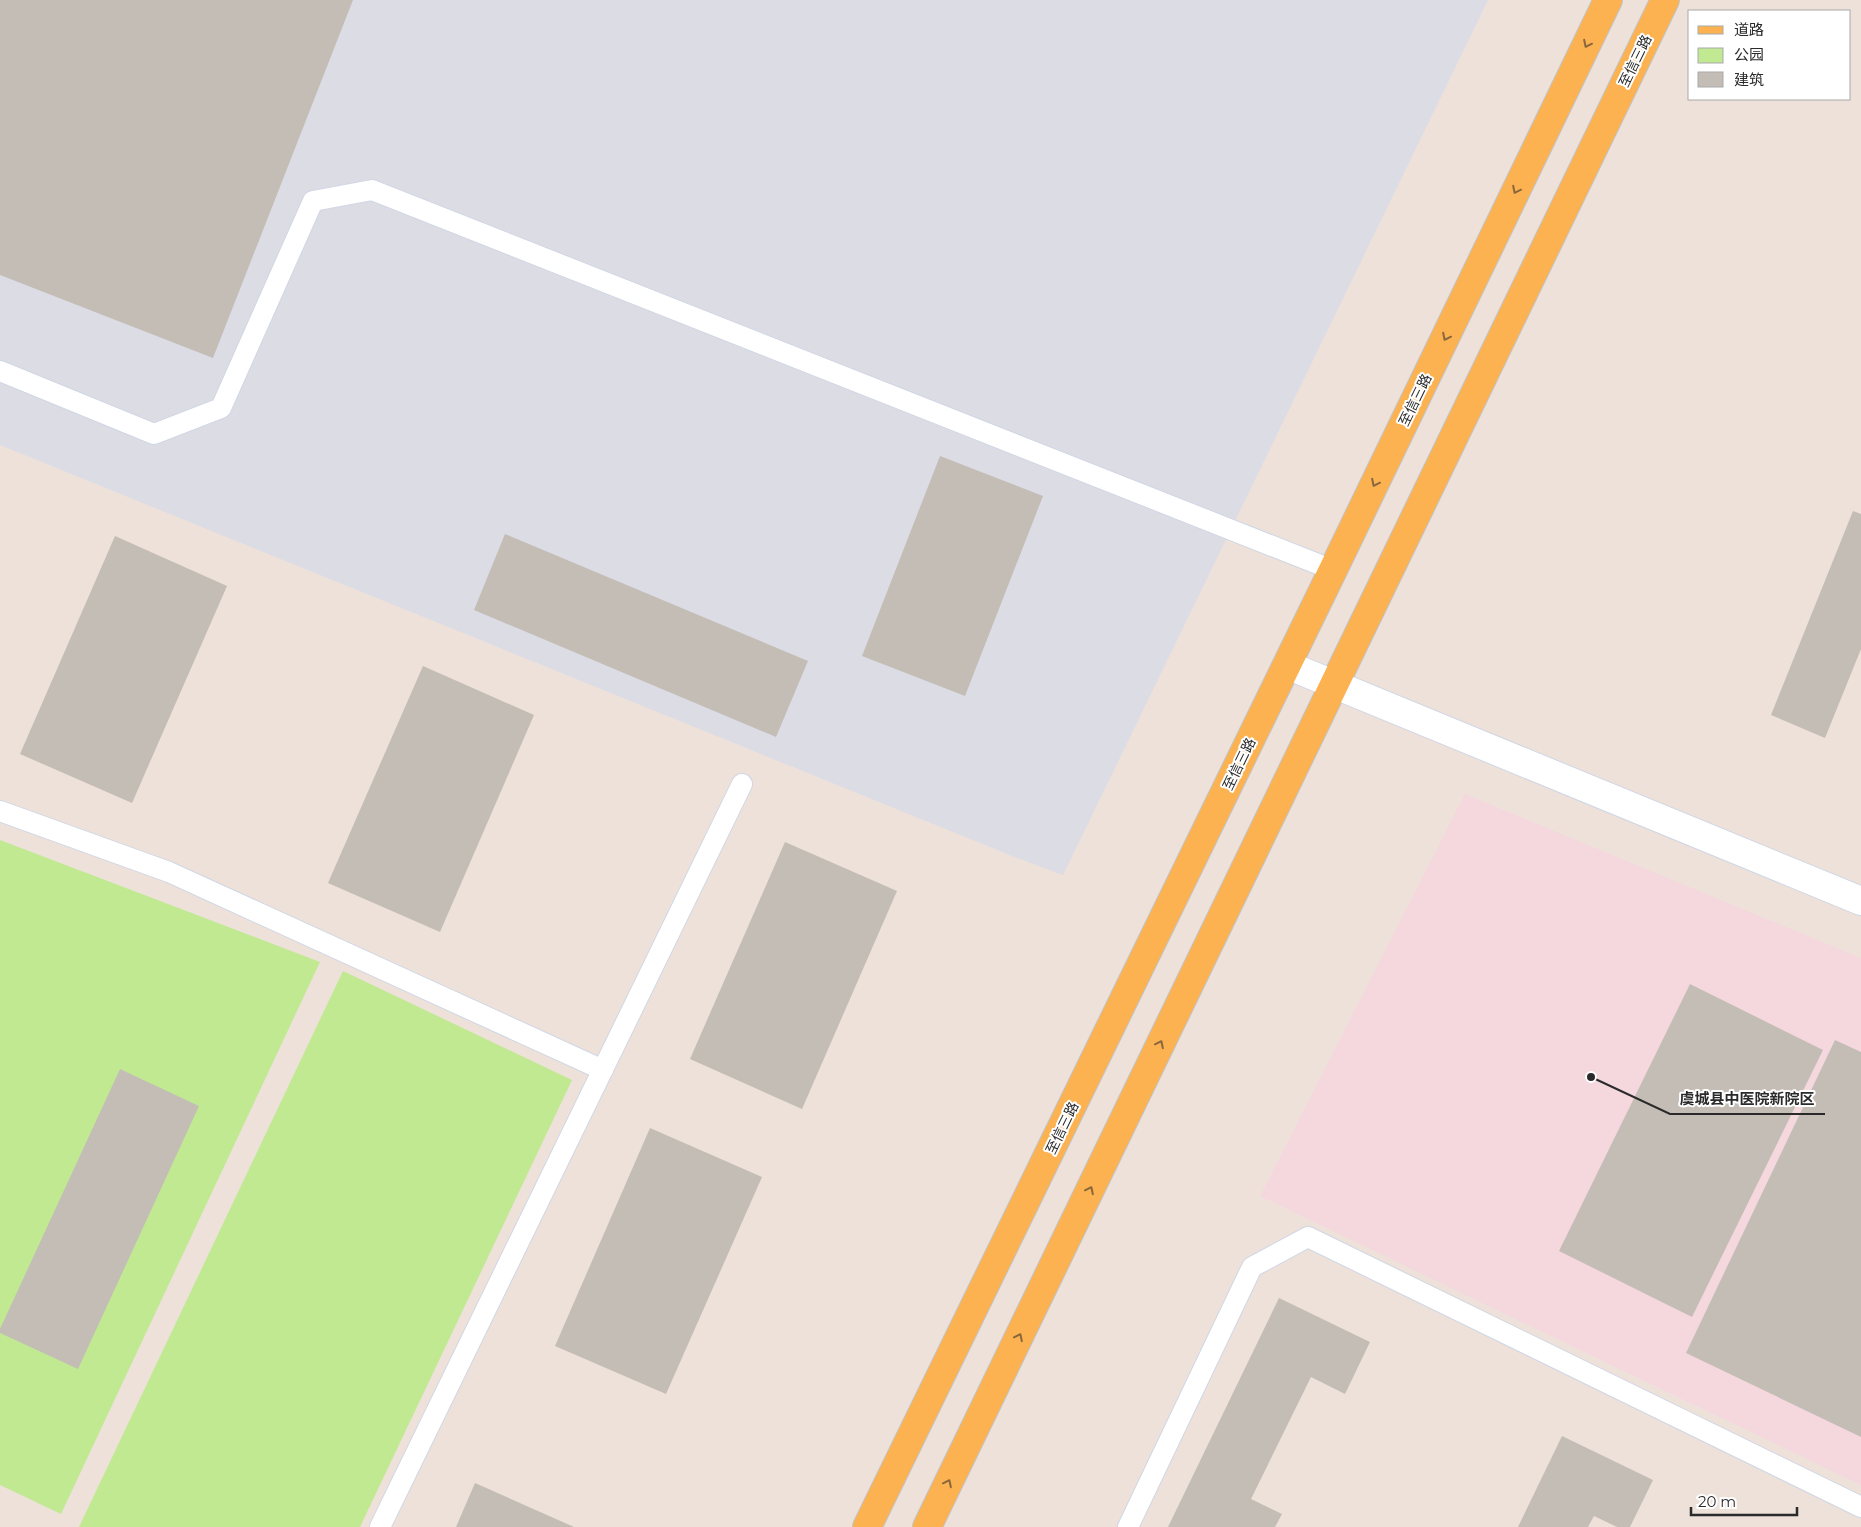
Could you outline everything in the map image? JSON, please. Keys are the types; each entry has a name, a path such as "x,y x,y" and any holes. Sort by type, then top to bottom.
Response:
{"main road":[{"name":"至信三路","path":"868,1527 1334,570 1608,0"},
{"name":"至信三路","path":"927,1527 1665,0"}],"street":[{"path":"1287,665 1861,901"}],"lane":[{"path":"0,371 154,434 221,408 313,201 372,190 1334,570"},
{"path":"380,1527 742,784"},
{"path":"0,811 169,872 603,1070"},
{"path":"1128,1527 1252,1267 1308,1237 1861,1507"}],"shaded area":[{"path":"0,0 1488,0 1063,875 1012,856 0,445"},
{"path":"1465,794 1861,958 1861,1485 1260,1196"}],"green space":[{"path":"0,840 320,962 61,1514 0,1485"},
{"path":"343,971 572,1080 360,1527 79,1527"}],"building":[{"path":"0,0 353,0 213,358 0,275"},
{"path":"940,456 1043,496 965,696 862,656"},
{"path":"1853,511 1861,514 1861,649 1825,738 1771,715"},
{"path":"505,534 808,661 776,737 474,610"},
{"path":"115,536 227,586 132,803 20,754"},
{"path":"423,666 534,715 440,932 328,883"},
{"path":"785,842 897,891 802,1109 690,1059"},
{"path":"1690,984 1823,1050 1692,1317 1559,1251"},
{"path":"1835,1040 1861,1052 1861,1437 1686,1353"},
{"path":"120,1069 199,1106 78,1369 0,1333 0,1329"},
{"path":"650,1128 762,1177 666,1394 555,1346"},
{"path":"1279,1298 1370,1342 1345,1394 1311,1377 1251,1499 1282,1514 1275,1527 1168,1527"},
{"path":"1562,1436 1653,1480 1630,1527 1617,1527 1594,1516 1588,1527 1518,1527"},
{"path":"475,1483 574,1527 456,1527"}],"place":[{"name":"虞城县中医院新院区","path":"1591,1077"}]}
